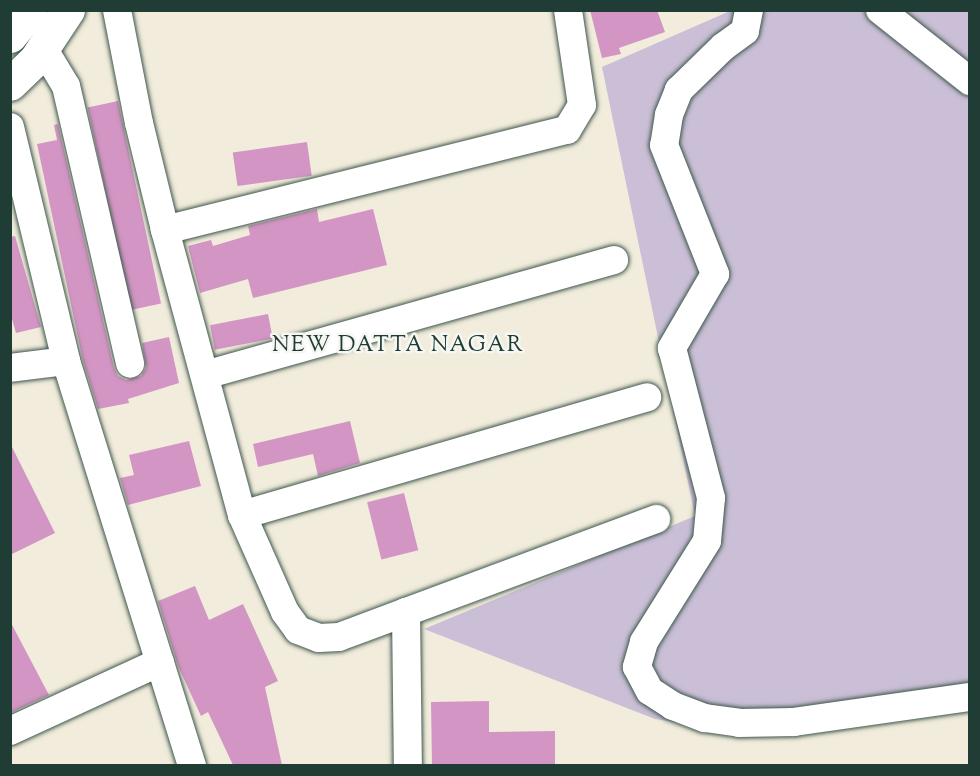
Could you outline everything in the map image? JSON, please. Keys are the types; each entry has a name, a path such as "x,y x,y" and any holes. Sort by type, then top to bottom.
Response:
{"main road":[{"path":"10,36 31,10"},
{"path":"10,84 35,60 68,10"}],"street":[{"path":"117,10 139,123 165,230 242,515 285,612 298,630 319,638 339,637 656,519"},
{"path":"165,230 567,130 582,105 568,10"},
{"path":"749,10 745,31 723,47 680,90 669,115 664,145 715,274 672,348 711,498 707,541 644,642 637,666 650,691 673,706 705,718 738,723 794,723 969,697"},
{"path":"880,10 969,81"},
{"path":"43,48 66,86 130,364"},
{"path":"10,127 66,361 192,765"},
{"path":"205,375 614,260"},
{"path":"10,368 66,361"},
{"path":"242,515 647,398"},
{"path":"406,612 408,765"},
{"path":"10,731 160,662"}],"shaded area":[{"path":"730,11 969,11 969,709 751,734 655,719 424,629 695,516 602,67"}],"building":[{"path":"590,10 657,10 665,32 619,48 621,54 602,58"},
{"path":"118,101 161,303 131,310 88,107"},
{"path":"58,124 114,368 118,376 126,380 141,376 146,368 142,343 169,337 179,383 128,399 129,403 98,409 83,361 37,144 57,140 54,125"},
{"path":"307,142 312,176 237,186 233,152"},
{"path":"317,209 319,222 373,209 387,265 253,298 248,279 200,293 188,246 211,240 213,246 250,235 248,226"},
{"path":"15,236 41,327 16,333 10,312 10,237"},
{"path":"268,314 273,339 215,350 210,325"},
{"path":"350,421 360,463 318,476 313,454 258,467 253,444"},
{"path":"189,441 201,486 128,505 120,478 134,475 129,455"},
{"path":"10,443 55,533 10,555"},
{"path":"404,493 418,550 381,559 367,502"},
{"path":"195,586 209,620 243,604 278,681 265,687 282,765 233,765 208,712 201,716 178,666 158,601"},
{"path":"10,621 49,695 10,713"},
{"path":"489,701 489,732 555,731 555,765 432,765 431,702"}],"district":[{"name":"NEW DATTA NAGAR","path":"398,347"}]}
